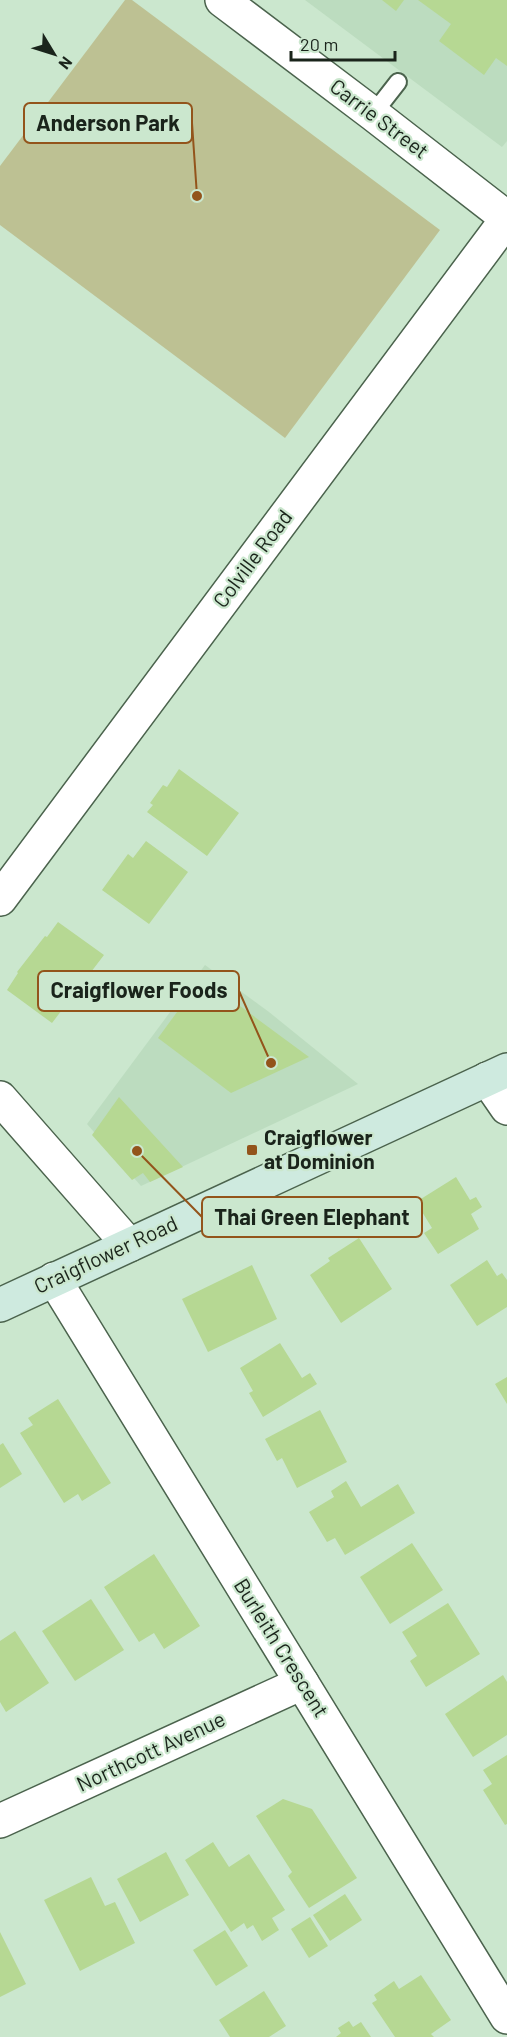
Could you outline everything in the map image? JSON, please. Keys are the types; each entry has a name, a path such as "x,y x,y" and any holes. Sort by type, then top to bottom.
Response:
{"main road":[{"name":"Craigflower Road","path":"0,1305 497,1074"}],"street":[{"name":"Carrie Street","path":"222,0 374,114 507,218"},
{"name":"Colville Road","path":"0,899 507,218"},
{"path":"497,1074 507,1108"},
{"path":"0,1098 129,1245"},
{"name":"Burleith Crescent","path":"54,1280 507,2017"},
{"name":"Northcott Avenue","path":"0,1821 302,1683"}],"lane":[{"path":"374,114 398,82"}],"shaded area":[{"path":"125,0 132,0 440,230 285,438 0,225 0,166"},
{"path":"305,0 507,0 507,141 502,147"},
{"path":"205,965 269,1012 358,1084 141,1186 87,1124"}],"building":[{"path":"382,0 404,0 396,11"},
{"path":"418,0 507,0 507,66 496,58 484,75 439,41 451,24"},
{"path":"179,769 239,813 207,856 147,812 153,805 150,803 163,785 167,787"},
{"path":"146,841 188,872 149,924 102,890 128,854 133,858"},
{"path":"58,922 104,955 52,1023 7,990 17,972"},
{"path":"202,978 309,1057 231,1093 158,1038"},
{"path":"119,1097 183,1167 150,1182 143,1173 132,1180 92,1135"},
{"path":"456,1177 470,1200 476,1197 482,1207 471,1214 479,1229 438,1254 424,1233 432,1228 416,1202"},
{"path":"359,1238 392,1289 341,1323 310,1275 330,1261 328,1258"},
{"path":"487,1260 497,1276 502,1273 507,1280 507,1307 477,1326 450,1285"},
{"path":"252,1265 277,1319 208,1352 182,1299"},
{"path":"280,1343 302,1378 310,1373 317,1384 263,1417 249,1393 253,1391 240,1368"},
{"path":"507,1377 507,1404 495,1384"},
{"path":"58,1399 111,1483 82,1501 78,1494 64,1503 20,1433 33,1425 28,1418"},
{"path":"320,1410 347,1462 297,1488 282,1458 277,1461 265,1439"},
{"path":"3,1443 22,1474 0,1488 0,1445"},
{"path":"346,1481 361,1507 398,1484 415,1513 345,1555 335,1538 327,1542 309,1512 334,1497 331,1491"},
{"path":"412,1543 443,1590 390,1624 360,1577"},
{"path":"154,1554 200,1626 164,1649 154,1633 139,1642 104,1587"},
{"path":"91,1599 124,1650 75,1681 42,1631"},
{"path":"448,1603 480,1654 426,1687 410,1661 417,1656 402,1632"},
{"path":"15,1631 49,1683 6,1712 0,1702 0,1641"},
{"path":"503,1675 507,1682 507,1735 473,1757 445,1714"},
{"path":"507,1755 507,1824 505,1825 483,1790 492,1784 483,1770"},
{"path":"283,1799 312,1809 357,1878 309,1908 288,1876 292,1872 256,1816"},
{"path":"213,1842 229,1867 249,1854 285,1910 272,1918 279,1930 262,1941 253,1925 247,1929 244,1923 231,1932 185,1860"},
{"path":"166,1852 189,1895 140,1922 117,1879"},
{"path":"91,1877 105,1906 115,1902 135,1943 80,1971 44,1900"},
{"path":"345,1894 362,1920 330,1941 313,1915"},
{"path":"310,1917 328,1946 309,1958 291,1929"},
{"path":"225,1930 248,1966 216,1986 193,1950"},
{"path":"0,1932 26,1984 0,1997"},
{"path":"421,1975 451,2020 431,2034 434,2037 395,2037 372,2003 377,2000 374,1995 394,1981 399,1989"},
{"path":"264,1991 286,2026 269,2037 230,2037 219,2020"},
{"path":"349,2021 353,2027 361,2022 371,2037 336,2037 341,2033 338,2028"}],"place":[{"name":"Anderson Park","path":"197,196"},
{"name":"Craigflower Foods","path":"271,1063"},
{"name":"Craigflower at Dominion","path":"252,1150"},
{"name":"Thai Green Elephant","path":"137,1151"}]}
